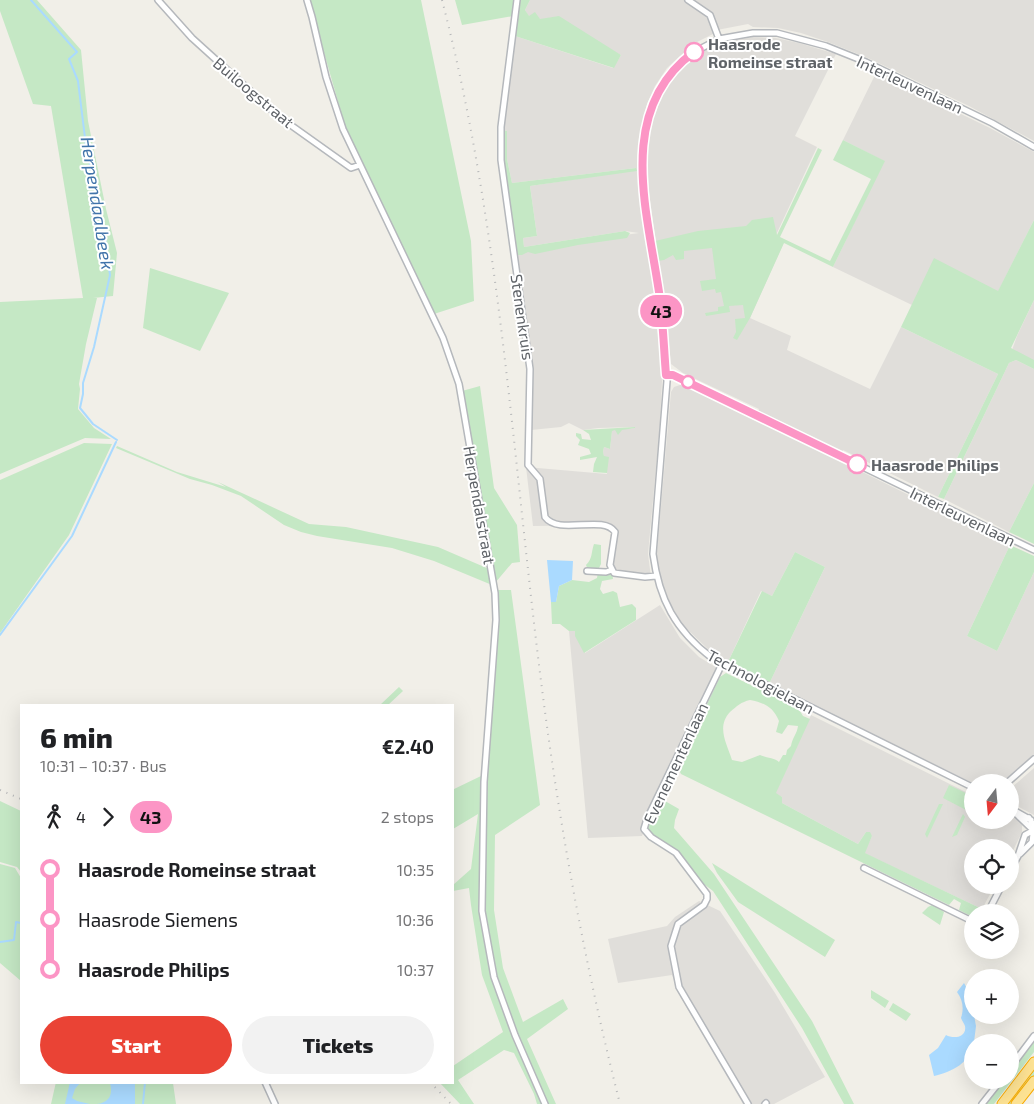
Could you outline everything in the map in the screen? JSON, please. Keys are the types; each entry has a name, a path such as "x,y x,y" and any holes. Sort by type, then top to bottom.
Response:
{"highway":[{"path":"1002,1104 1034,1062"},
{"path":"1016,1104 1034,1081"}],"street":[{"name":"Builoogstraat","path":"158,0 192,38 278,116 351,168 360,165"},
{"name":"Herpendalstraat","path":"307,0 326,77 344,129 443,338 459,384 495,589 496,620 484,782 482,911 494,978 515,1035 545,1104"},
{"name":"Stenenkruis","path":"517,0 501,127 501,160 530,369 527,460 530,468 540,479 548,522 559,525 608,525 613,528 616,536 610,565 612,570"},
{"path":"688,0 710,15 720,39"},
{"name":"Interleuvenlaan","path":"1034,147 967,110 866,62 826,46 777,33 754,33 720,39 696,51 672,71 652,106 644,138 642,160 644,193 660,299 666,375 673,375 1034,550"},
{"name":"Technologielaan","path":"666,375 664,425 653,554 656,576 665,602 684,634 703,651 722,664 964,783"},
{"path":"587,571 606,572 612,570 619,574 645,578 656,576"},
{"name":"Evenementenlaan","path":"722,664 647,819 644,830 651,838 676,852 707,894 704,906 678,924 674,934 671,946 679,987 748,1104"},
{"path":"1017,774 1034,760"},
{"path":"1019,855 1033,842 1034,830 1029,820"},
{"path":"1019,853 1029,820"},
{"path":"1025,834 1034,830"},
{"path":"864,868 964,916"},
{"path":"1019,1056 1034,1036"},
{"path":"266,1084 275,1104"},
{"path":"982,1104 994,1089"}],"shaded area":[{"path":"530,0 688,0 710,15 717,32 693,44 667,68 655,86 647,104 639,137 637,160 639,194 655,300 662,381 648,554 651,577 612,570 616,536 608,525 533,526 526,467 607,474 603,452 604,447 610,449 612,430 635,428 583,430 569,423 561,427 531,430 533,370 516,250 639,233 625,231 524,247 523,238 537,236 530,186 636,170 636,168 512,183 507,159 507,131 503,130 515,36 613,68 621,55 540,19 529,17 525,10"},
{"path":"693,0 1034,0 1034,141 969,106 868,58 828,42 801,33 778,28 753,27 748,24 717,30 710,13"},
{"path":"753,37 776,38 836,54 795,136 817,147 776,235 784,242 750,318 791,336 787,350 870,389 901,327 998,374 938,497 843,450 838,460 1010,545 967,636 997,651 1034,572 1034,754 1011,774 964,774 964,779 770,682 825,567 795,552 772,596 761,591 728,662 712,653 683,625 671,605 663,585 657,563 657,552 671,392 674,387 680,385 688,386 754,420 759,409 683,373 671,364 649,193 647,161 649,139 653,119 664,91 685,62 699,52 721,43"},
{"path":"876,73 990,128 1034,152 1034,220 998,292 912,305 833,267 884,161 843,140"},
{"path":"1034,300 1034,365 1011,353"},
{"path":"1016,360 1034,369 1034,483 1009,532 944,499 1009,363"},
{"path":"660,605 680,638 699,657 719,669 642,836 588,838 569,631 575,631 585,653"},
{"path":"811,715 964,791 964,829 1019,829 1019,821 1022,825 1022,832 1019,839 964,839 964,894 990,894 985,904 971,904 864,853 872,836 866,832 858,844 782,803 782,797 775,794"},
{"path":"1034,768 1034,815 1019,807 1019,781"},
{"path":"699,901 720,911 775,993 825,1077 774,1104 743,1104 681,998 672,975 618,983 608,939 667,926 675,917"}],"green space":[{"path":"0,0 37,0 81,50 88,121 117,253 113,296 93,298 97,298 79,384 78,409 94,428 111,439 85,438 0,474 0,302 83,298 51,106 33,104 0,11"},
{"path":"309,0 421,0 471,241 474,301 434,314 345,126"},
{"path":"455,0 515,0 513,16 462,25"},
{"path":"519,0 530,0 525,10 529,16 535,12 540,19 559,16 621,55 614,68 515,36"},
{"path":"503,130 507,131 507,159 512,183 636,168 637,171 530,186 537,236 523,238 524,247 625,231 630,233 627,238 535,254 528,252 517,255 503,160"},
{"path":"843,140 885,161 833,267 784,243 750,318 737,340 733,338 736,332 735,319 745,318 743,305 729,306 730,312 706,316 705,313 718,311 718,307 724,306 721,292 716,293 715,289 702,291 700,281 716,279 712,248 684,251 684,259 676,260 673,255 658,261 655,241 698,231 746,226 752,220 773,217 777,235 818,148 822,150 780,237 830,261 871,179 833,160"},
{"path":"1034,220 1034,300 1011,348 1034,360 1034,369 1016,360 1009,363 944,499 938,497 998,374 901,327 934,258 998,291"},
{"path":"150,268 229,293 200,351 143,328"},
{"path":"480,386 494,488 517,525 520,562 512,563 495,583 462,391"},
{"path":"635,427 622,430 618,435 615,430 612,431 610,449 604,447 603,452 604,456 609,457 607,473 593,472 597,457 580,460 580,457 591,454 589,449 578,445 580,440 576,433 581,434 582,439 591,440 589,434 583,430"},
{"path":"84,443 112,444 69,535 0,633 0,480"},
{"path":"117,446 177,472 226,487 218,482 309,524 346,527 438,547 489,569 492,585 434,561 392,548 301,532 284,525 241,496 190,479 116,448"},
{"path":"1034,483 1034,544 1009,532"},
{"path":"594,544 601,545 601,564 598,570 588,570 586,565 591,557"},
{"path":"1010,545 1034,556 1034,572 997,651 967,636"},
{"path":"795,552 825,567 770,682 728,662 762,591 772,596"},
{"path":"612,570 613,579 602,581 600,589 603,594 613,591 617,593 620,607 632,604 636,608 636,620 584,653 575,636 575,631 569,631 560,624 552,624 551,602 556,602 559,586 572,580 589,582 597,578 598,572"},
{"path":"498,590 511,590 540,805 495,835 494,910 503,968 523,1022 563,999 568,1009 527,1039 556,1104 537,1104 514,1053 504,1050 458,1080 474,1104 460,1104 441,1084 454,1084 454,1065 503,1032 482,975 469,888 454,891 454,884 471,869 478,814 454,828 454,789 481,776 482,767 487,762 499,619"},
{"path":"726,673 798,708 803,716 810,719 776,793 782,797 782,803 858,844 866,832 870,832 872,836 865,853 972,904 964,904 964,912 959,910 961,903 954,899 949,905 681,774 679,770 682,757 720,677","holes":["750,700 764,704 774,712 779,721 776,732 782,734 788,725 798,726 786,755 783,755 779,762 760,755 742,762 732,760 725,742 723,730 726,718 737,706"]},
{"path":"399,687 403,691 389,704 381,704"},
{"path":"949,785 964,792 964,809 943,798"},
{"path":"658,797 679,809 674,828 714,874 812,1021 854,1104 844,1104 802,1028 713,891 696,878 676,853 647,834 645,823"},
{"path":"0,801 20,811 20,871 17,867 0,862"},
{"path":"939,804 943,804 927,838 925,834"},
{"path":"963,814 964,819 957,835 952,837"},
{"path":"712,863 835,940 825,957 738,902"},
{"path":"0,864 15,868 20,876 20,980 0,963"},
{"path":"932,905 937,906 944,912 940,925 922,913"},
{"path":"871,990 889,1001 885,1008 871,998"},
{"path":"893,1003 911,1014 906,1021 889,1010"},
{"path":"1034,1038 1034,1052 1019,1072 1019,1058"},
{"path":"1034,1068 1034,1077 1013,1104 1007,1104"},
{"path":"56,1084 173,1084 176,1104 51,1104"},
{"path":"995,1089 1006,1089 994,1104 984,1104"}],"water":[{"path":"547,560 573,561 572,580 559,586 556,602 551,602"},
{"path":"964,983 964,1024 961,1018 962,1001 957,992"},
{"path":"964,1024 976,1024 976,1026 975,1034 964,1034 964,1061 947,1072 934,1076 929,1055 938,1048 946,1035 952,1037 962,1035"},
{"path":"70,1084 79,1084 72,1098 90,1104 65,1104"},
{"path":"110,1084 135,1084 135,1104 97,1104 108,1099 111,1091"}],"waterway":[{"name":"Herpendaalbeek","path":"31,0 77,52 69,59 78,81 86,146 104,229 110,275 94,347 83,383 80,408 93,424 117,440"},
{"name":"Herpendaalbeek","path":"0,635 72,536 116,442"},
{"path":"0,942 14,940 16,922 20,923"},
{"path":"143,1104 145,1084"}],"railway":[{"path":"442,0 461,83 491,250 540,673 555,782 573,890 620,1104"},
{"path":"0,790 20,799"},
{"path":"432,1084 451,1104"}],"bus line":[{"name":"43","path":"694,52 672,71 660,89 652,106 644,138 642,160 648,228 660,299 666,375 673,375 857,464"}],"place":[{"name":"Haasrode Romeinse straat","path":"694,52"},
{"name":"Haasrode Philips","path":"857,464"}]}
